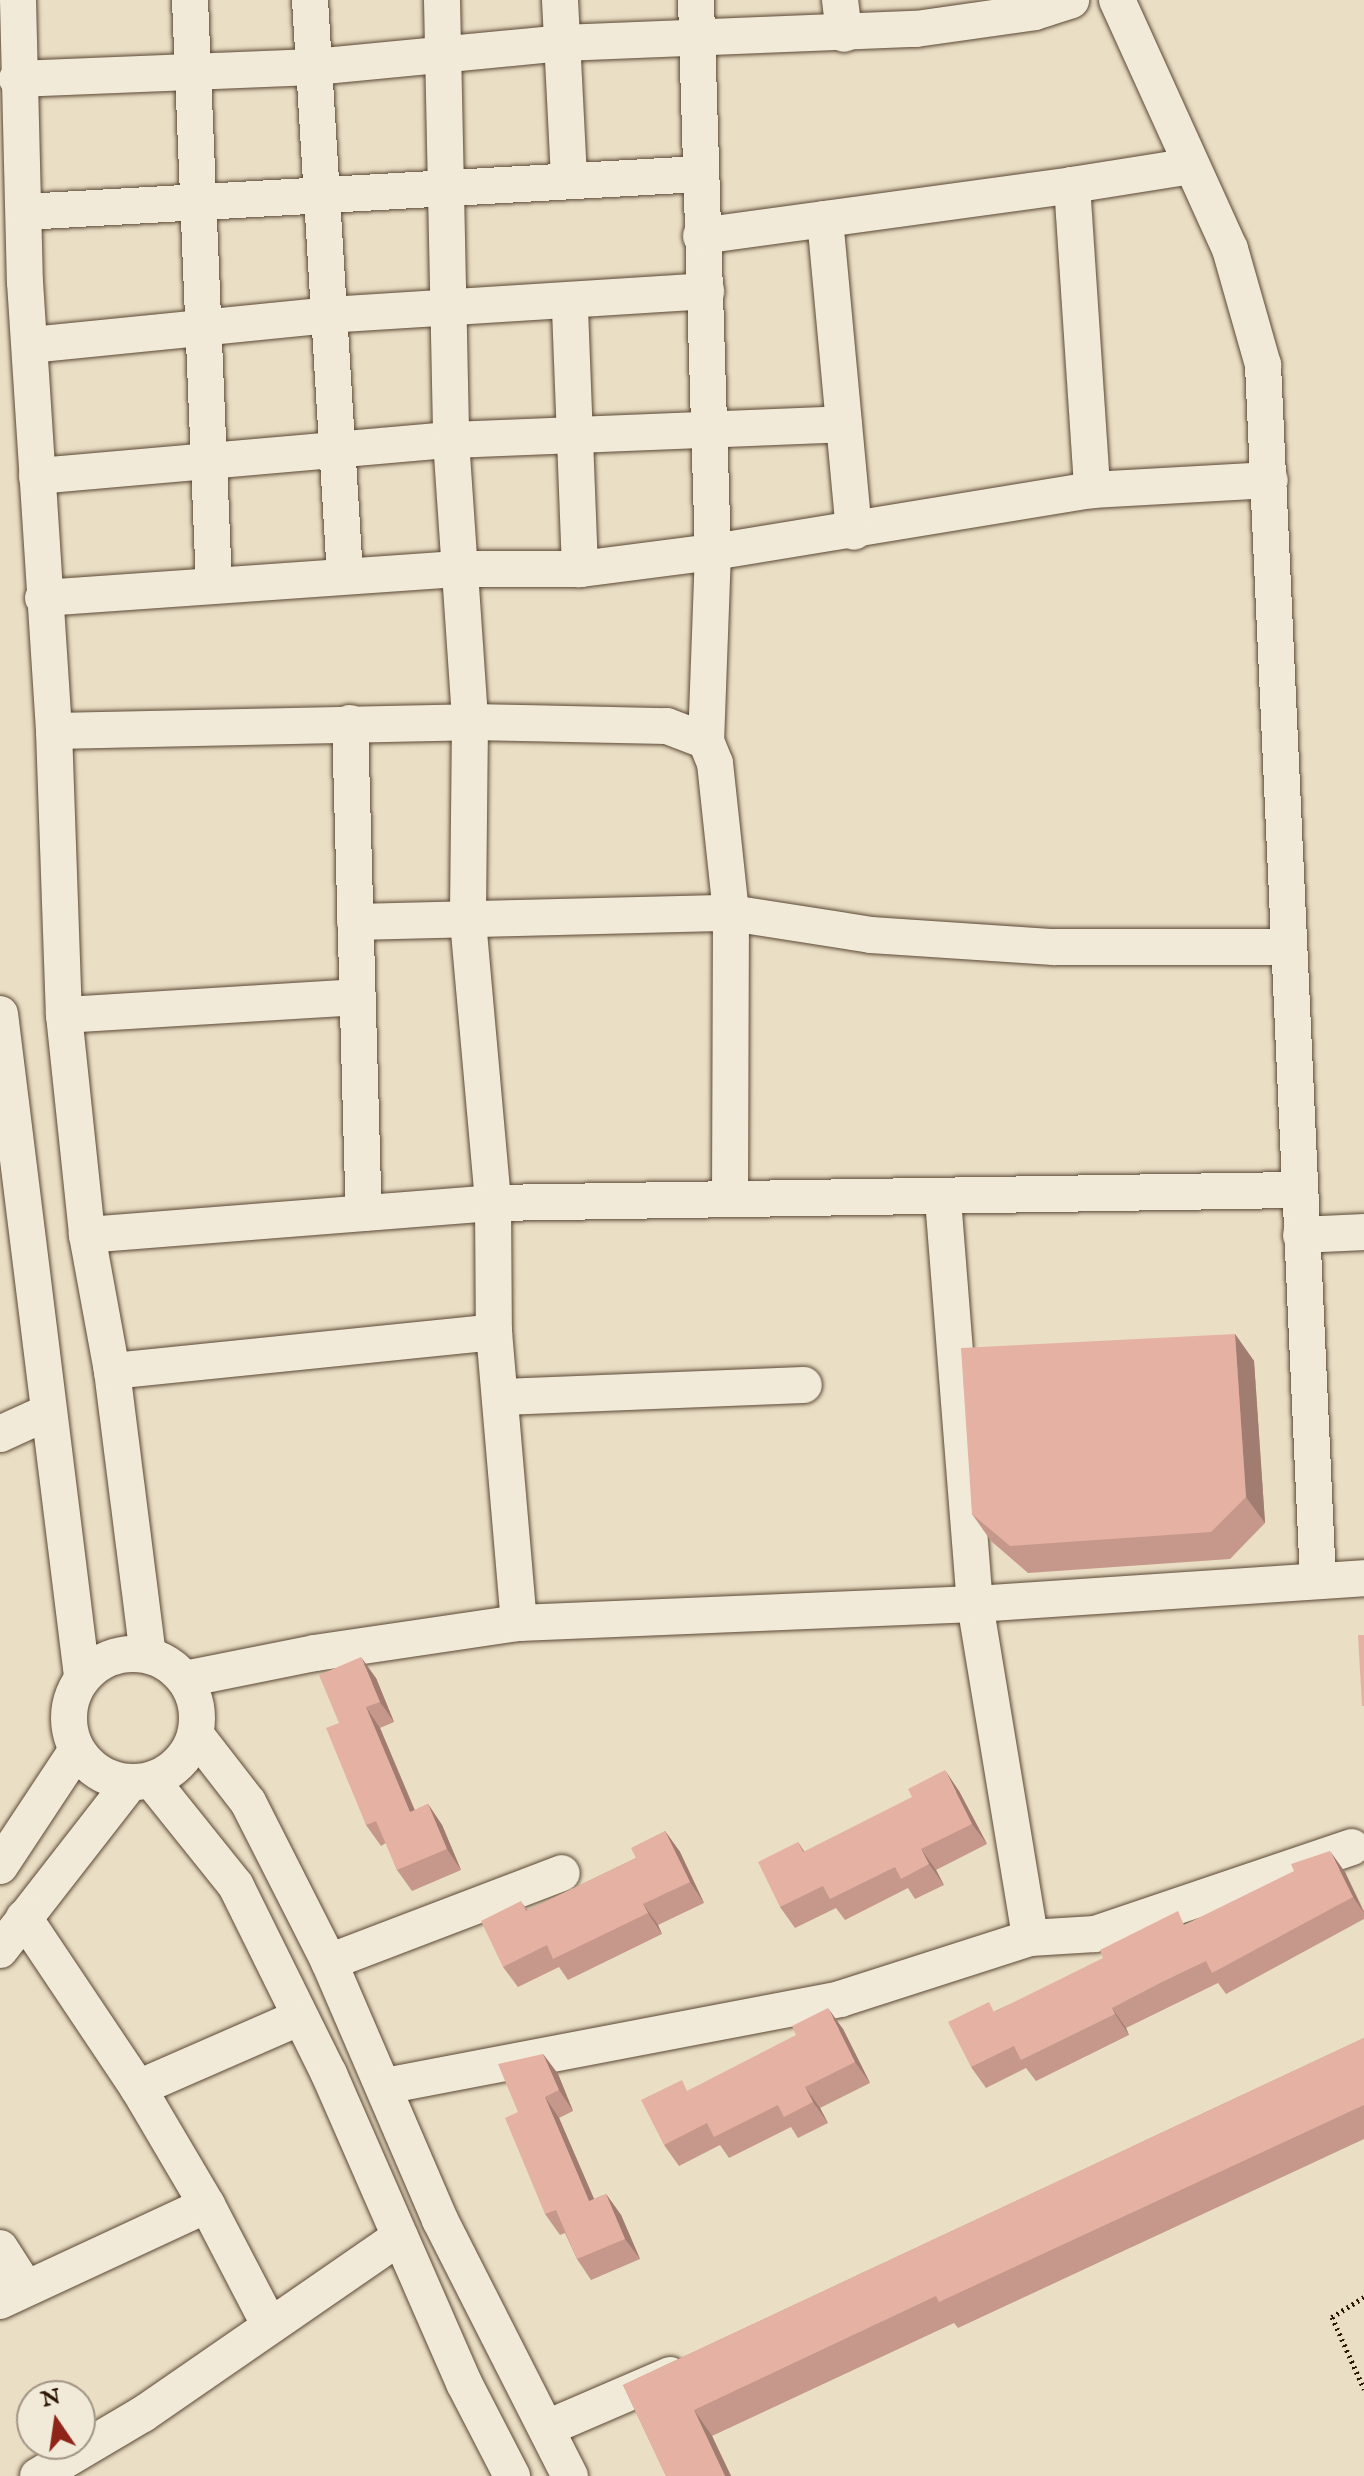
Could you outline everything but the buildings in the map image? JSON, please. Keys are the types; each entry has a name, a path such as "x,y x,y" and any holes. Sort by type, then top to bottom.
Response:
{"street":[{"path":"18,0 17,79 43,598 54,731 64,1015 87,1235 112,1371 148,1654"},
{"path":"190,0 214,584"},
{"path":"310,0 345,576"},
{"path":"442,0 451,440 457,569 470,722 468,921 493,1203 494,1332 502,1397 519,1623"},
{"path":"560,0 569,179"},
{"path":"696,0 713,552 706,741 715,763 731,913 730,1198"},
{"path":"17,79 314,67 443,57 562,43 697,37 842,17 985,21 1071,0"},
{"path":"1117,0 1230,249 1263,365 1318,1579"},
{"path":"701,236 1192,166"},
{"path":"24,212 700,174"},
{"path":"1072,185 1092,490"},
{"path":"825,219 854,532"},
{"path":"30,345 328,315 570,303 706,291"},
{"path":"570,303 580,569"},
{"path":"37,476 207,458 451,440 576,439 708,428 844,424"},
{"path":"43,598 457,569 580,569 854,532 1092,490 1270,480"},
{"path":"54,731 470,722 667,726 706,741"},
{"path":"350,723 364,1213"},
{"path":"355,922 731,913 871,935 1054,947 1287,947"},
{"path":"64,1015 357,997"},
{"path":"0,1014 23,1167 46,1413 82,1676"},
{"path":"87,1235 493,1203 730,1198 943,1199 1298,1190"},
{"path":"943,1199 975,1604 1030,1938"},
{"path":"1301,1235 1364,1232"},
{"path":"112,1371 494,1332"},
{"path":"502,1397 804,1385"},
{"path":"0,1434 46,1413"},
{"path":"185,1679 315,1653 519,1623 975,1604 1364,1578"},
{"path":"0,1950 140,1782 179,1763 196,1735 196,1706 185,1679 148,1654 112,1656 82,1676 67,1707 76,1751 94,1772 140,1782 236,1886 298,2018 329,2074 464,2383 512,2476"},
{"path":"196,1735 248,1802 329,1962 385,2086 440,2220 570,2476"},
{"path":"0,1866 76,1751"},
{"path":"385,2086 840,1999 1030,1938 1095,1934 1352,1847"},
{"path":"329,1962 562,1873"},
{"path":"24,1918 138,2088 207,2205 270,2326"},
{"path":"138,2088 298,2018"},
{"path":"0,2248 13,2294 207,2205"},
{"path":"38,2476 143,2414 400,2237"},
{"path":"547,2428 697,2364"}],"path":[{"path":"1364,2297 1332,2317 1364,2389"}]}
